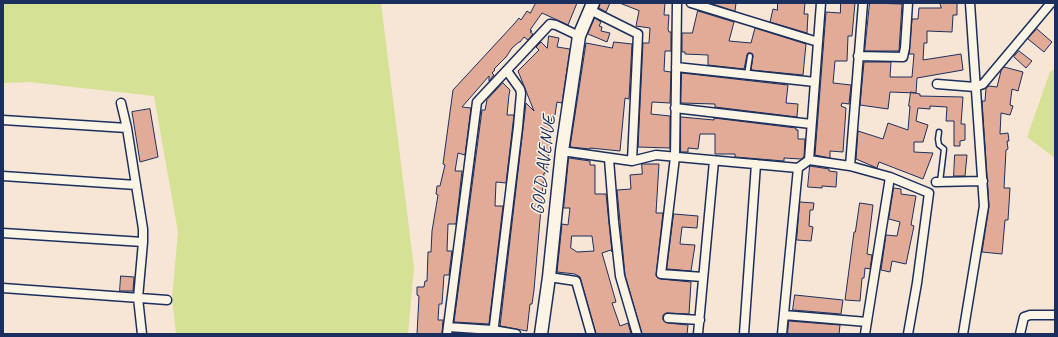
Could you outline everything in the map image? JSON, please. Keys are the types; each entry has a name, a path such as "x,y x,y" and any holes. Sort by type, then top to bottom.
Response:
{"street":[{"path":"677,3 675,157 661,274 704,277"},
{"path":"691,3 818,42"},
{"path":"809,160 821,3"},
{"path":"850,166 863,3"},
{"path":"858,56 903,57 908,3"},
{"path":"963,334 984,206 970,3"},
{"path":"937,84 975,87 983,84 1051,3"},
{"path":"591,7 638,34 632,161"},
{"name":"GOLD AVENUE","path":"541,334 549,277 562,151 579,36 591,7"},
{"path":"516,334 448,330 477,102 550,24 556,25 579,36"},
{"path":"676,67 815,82"},
{"path":"493,332 521,93 518,85 507,71"},
{"path":"121,103 127,128 143,229 138,298 142,334"},
{"path":"676,108 811,124"},
{"path":"3,120 127,128"},
{"path":"562,151 632,161 656,156 798,168 809,160 850,166 890,177 929,193 908,334"},
{"path":"610,159 614,222 620,276 636,334"},
{"path":"698,334 714,160"},
{"path":"744,334 756,164"},
{"path":"782,334 798,168"},
{"path":"3,176 136,185"},
{"path":"865,334 890,177"},
{"path":"938,182 983,182"},
{"path":"3,233 143,242"},
{"path":"549,277 576,281 592,334"},
{"path":"3,288 168,300"},
{"path":"784,315 867,322"},
{"path":"1020,334 1024,317 1030,315 1055,315"},
{"path":"668,318 700,320"}],"lane":[{"path":"747,75 750,56"},
{"path":"938,182 944,149 939,145 939,132"}],"green space":[{"path":"3,3 381,3 414,268 408,334 176,334 172,298 178,232 154,96 29,82 3,83"},
{"path":"1055,69 1055,158 1027,137 1050,72"}],"building":[{"path":"536,3 577,3 568,25 542,13 530,30 533,34 528,40 524,37 512,48 506,57 494,69 495,70 492,73 494,75 489,81 489,76 462,107 471,108 465,155 458,153 455,171 462,171 456,224 448,224 447,251 452,251 449,275 444,275 442,304 439,304 438,320 443,320 442,334 417,334 419,296 417,295 417,287 424,287 425,281 427,281 428,252 431,252 432,231 438,195 436,194 437,186 440,186 445,165 443,164 453,90 519,18 521,20 527,11 530,13"},
{"path":"600,3 610,3 606,12 599,8"},
{"path":"620,3 665,3 664,15 669,15 668,29 669,32 671,32 671,51 665,51 664,71 671,72 670,103 652,102 651,114 670,116 670,148 638,147 643,43 649,43 650,28 636,26 639,11"},
{"path":"710,3 736,3 735,11"},
{"path":"778,3 805,3 804,14 808,14 807,33 770,22 773,9 777,10"},
{"path":"841,3 855,3 852,36 848,36 847,61 835,61 833,83 851,85 849,104 842,103 841,106 846,108 843,152 830,151 830,158 815,155 826,12 840,13"},
{"path":"870,3 902,4 899,51 865,51"},
{"path":"940,3 957,3 957,15 953,15 952,32 927,31 927,43 924,43 923,60 961,54 963,70 917,78 916,93 890,92 888,109 860,105 864,62 891,62 890,77 912,77 914,54 909,54 912,19 918,19 919,8 941,8"},
{"path":"698,11 734,22 729,41 751,43 755,28 806,44 803,75 751,70 753,56 751,53 748,53 747,55 744,69 708,65 708,55 685,54 685,52 682,52 682,33 692,33"},
{"path":"595,18 601,22 599,26 602,27 601,31 610,33 607,42 588,34"},
{"path":"1037,29 1052,42 1044,52 1028,39"},
{"path":"549,36 559,38 557,47 570,49 562,103 557,102 555,115 552,115 549,153 546,173 544,173 534,290 532,304 530,304 527,331 500,326 526,103 534,111 518,71 539,50 536,47 541,42 547,48"},
{"path":"614,42 632,44 629,99 625,98 620,151 570,147 586,43 612,48"},
{"path":"1019,51 1032,61 1026,68 1014,57"},
{"path":"1004,67 1023,72 1018,91 1012,89 1010,105 1013,106 1010,115 1001,113 1000,134 1008,133 1009,141 1007,141 1008,149 1006,150 1004,188 1010,188 1008,220 1005,220 1002,254 982,252 989,206 982,101 985,101 986,88 989,86 997,87 1001,71"},
{"path":"682,73 788,85 786,103 798,104 797,117 715,107 715,104 681,103"},
{"path":"503,83 510,90 507,115 514,115 506,183 496,182 495,206 503,206 489,324 454,322 482,110 485,110 487,100"},
{"path":"911,92 920,94 920,96 963,97 961,124 965,124 965,140 960,141 960,146 954,146 954,121 946,121 947,107 930,106 930,109 918,108 916,121 928,125 923,142 914,142 914,152 933,153 923,179 879,162 877,168 856,159 858,131 883,139 888,123 908,130"},
{"path":"150,109 158,157 140,162 132,112"},
{"path":"681,117 714,120 714,118 796,128 796,130 798,130 798,139 805,139 804,157 801,159 784,158 784,161 735,157 735,154 715,154 715,134 700,134 698,149 688,148 688,152 681,152"},
{"path":"955,155 967,155 965,176 954,176"},
{"path":"569,158 590,161 590,165 595,165 595,194 606,194 612,252 611,250 602,253 616,302 612,303 620,326 628,323 631,334 596,334 580,277 575,274 557,272 562,224 568,225 570,208 564,208","holes":["572,236 592,236 594,251 577,252 571,248"]},
{"path":"642,164 659,164 656,213 663,213 656,276 661,279 691,282 689,314 666,313 663,315 663,320 668,323 688,325 687,334 642,334 625,275 617,190 631,189 630,175 642,174"},
{"path":"810,166 837,172 836,187 808,187"},
{"path":"894,188 901,189 901,194 916,196 911,225 914,226 906,264 892,261 890,272 881,270 886,235 897,236 900,222 889,219"},
{"path":"800,202 814,203 813,210 810,210 809,226 813,227 811,241 797,240"},
{"path":"860,203 873,205 867,254 872,255 870,269 865,268 864,278 862,278 860,301 845,300 854,232"},
{"path":"674,214 698,216 697,228 682,227 680,244 695,245 691,271 667,269"},
{"path":"121,276 134,277 133,291 120,291"},
{"path":"795,295 843,300 841,314 793,310"},
{"path":"789,321 840,325 839,334 788,334"}]}
